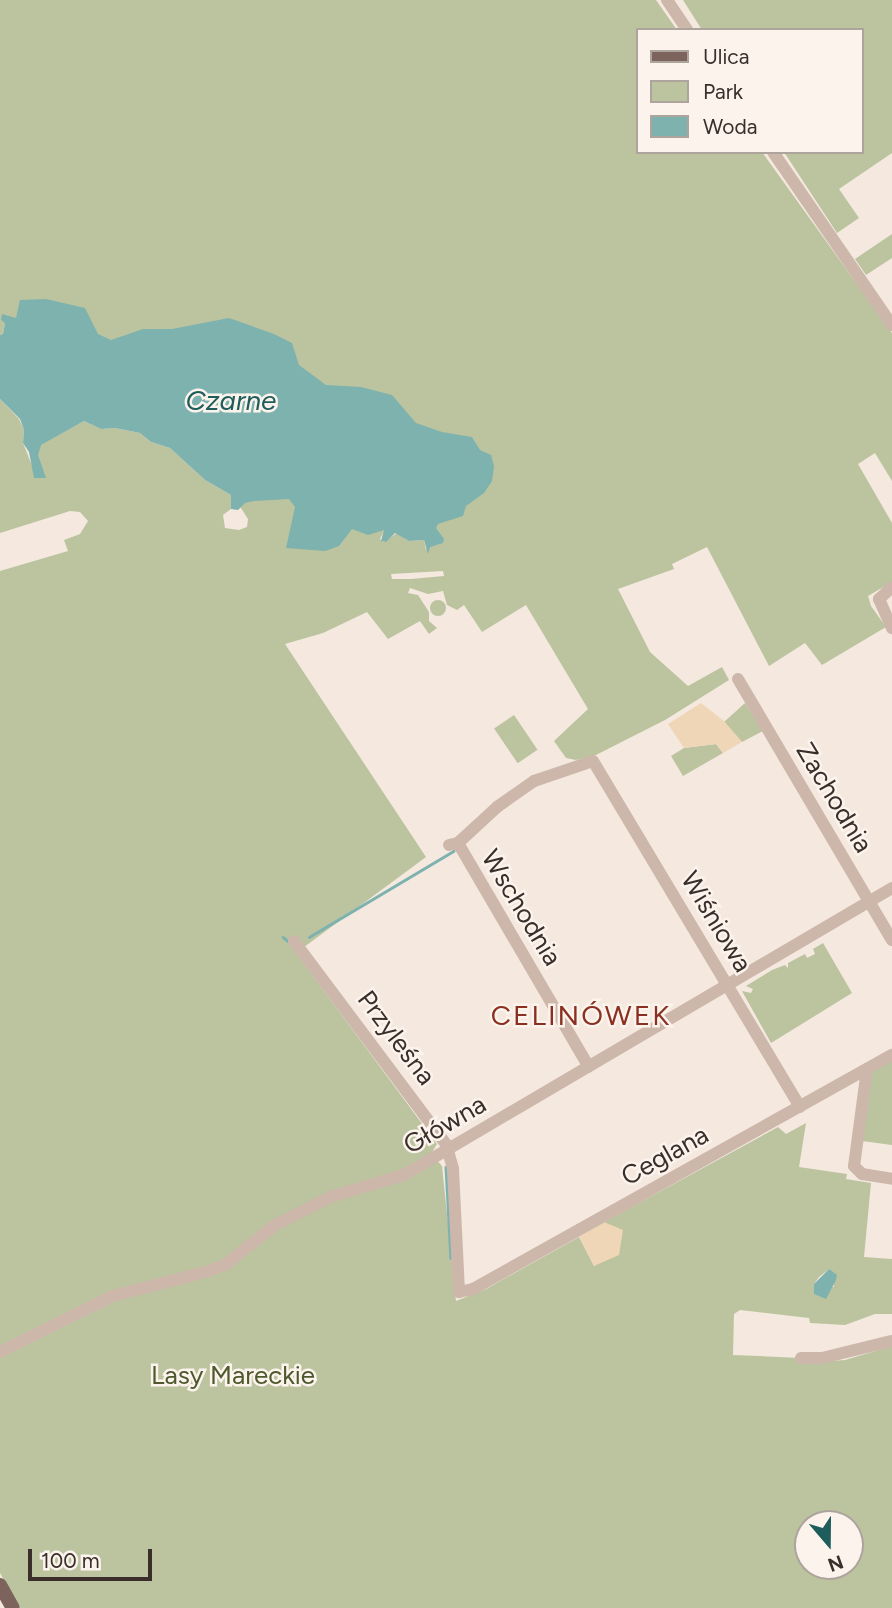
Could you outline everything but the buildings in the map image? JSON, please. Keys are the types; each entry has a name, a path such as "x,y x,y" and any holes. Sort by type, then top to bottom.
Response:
{"main road":[{"path":"0,1585 13,1608"}],"street":[{"path":"667,0 686,28"},
{"path":"774,154 892,325"},
{"path":"892,587 879,599 883,614 892,628"},
{"name":"Zachodnia","path":"738,679 892,940"},
{"name":"Wschodnia","path":"589,1067 454,844 497,807 534,781 593,761"},
{"name":"Wiśniowa","path":"593,761 800,1107"},
{"name":"Główna","path":"0,1352 113,1296 226,1264 268,1230 313,1204 347,1191 391,1180 447,1150 892,888"},
{"name":"Przyleśna","path":"294,941 441,1137 453,1169 459,1292"},
{"name":"Ceglana","path":"459,1292 473,1289 892,1055"},
{"path":"867,1069 855,1168 862,1174 892,1179"},
{"path":"801,1358 822,1358 892,1341"}],"green space":[{"name":"Lasy Mareckie","path":"0,0 656,0 676,28 636,28 636,154 763,154 892,333 892,481 875,453 858,464 892,523 892,582 868,596 871,606 886,627 822,665 805,643 769,666 707,547 672,564 674,569 618,589 650,652 688,686 722,667 729,680 665,720 594,756 576,760 566,758 554,741 588,709 526,605 482,632 464,605 457,610 447,605 443,591 428,594 410,588 408,593 418,595 429,612 429,621 437,628 429,634 420,621 388,639 367,612 323,633 285,644 426,857 296,953 437,1144 431,1154 442,1166 456,1301 486,1289 579,1237 594,1266 604,1222 778,1127 786,1134 806,1123 799,1167 847,1174 846,1179 871,1183 864,1257 892,1259 892,1314 875,1314 845,1325 810,1323 809,1318 740,1310 734,1314 733,1355 801,1358 802,1363 845,1360 892,1346 892,1608 20,1608 0,1573 0,571 68,551 64,540 80,534 88,521 80,512 70,511 0,533 0,399 19,419 24,430 23,443 33,468 40,445 84,421 101,429 115,428 140,433 151,442 170,448 205,480 231,495 231,509 223,515 225,528 239,530 247,527 248,519 239,505 272,488 385,529 380,539 384,542 397,533 409,541 424,540 426,550 429,543 144,346 5,323 3,334 0,335","holes":["443,571 444,576 392,579 391,574","829,1269 834,1287 814,1284"]},
{"path":"683,0 892,0 892,153 839,189 859,218 837,233 785,154 864,154 864,28 701,28"},
{"path":"892,234 892,258 866,275 855,259"},
{"path":"438,600 444,602 444,614 438,616 432,614 430,608 432,602"},
{"path":"745,703 763,731 742,742 724,722"},
{"path":"514,715 537,750 518,763 494,728"},
{"path":"716,744 723,753 683,776 671,756 684,748"},
{"path":"823,943 852,993 771,1043 742,991 751,993 753,989 746,986 772,970 785,965 788,968 788,963 805,954 807,958 815,954 813,949"},
{"path":"892,1061 892,1145 862,1141 868,1081 873,1070"}],"sand":[{"path":"701,703 724,721 742,742 723,753 716,744 684,748 668,724"},
{"path":"604,1222 623,1230 619,1255 594,1266 579,1237"}],"water":[{"name":"Czarne","path":"46,299 85,308 98,334 111,340 143,329 172,329 229,318 274,334 292,343 299,365 326,385 361,387 392,395 416,423 442,432 472,437 480,450 491,455 494,466 492,481 484,493 466,506 463,516 438,524 436,528 444,539 443,543 430,547 428,554 424,540 409,541 395,533 386,542 381,541 384,530 368,535 352,529 339,546 325,551 286,548 295,507 289,499 254,501 245,503 238,510 231,509 231,495 205,480 170,448 151,442 140,433 115,428 101,429 84,421 41,445 38,455 46,478 34,478 29,452 23,443 24,430 20,419 0,399 0,335 3,334 5,323 1,320 2,314 16,318 20,300"},
{"path":"829,1269 837,1275 826,1299 814,1294 814,1284"}],"waterway":[{"path":"309,937 453,851"},
{"path":"283,937 288,941"},
{"path":"446,1167 451,1258"}],"district":[{"name":"CELINÓWEK","path":"581,1015"}]}
